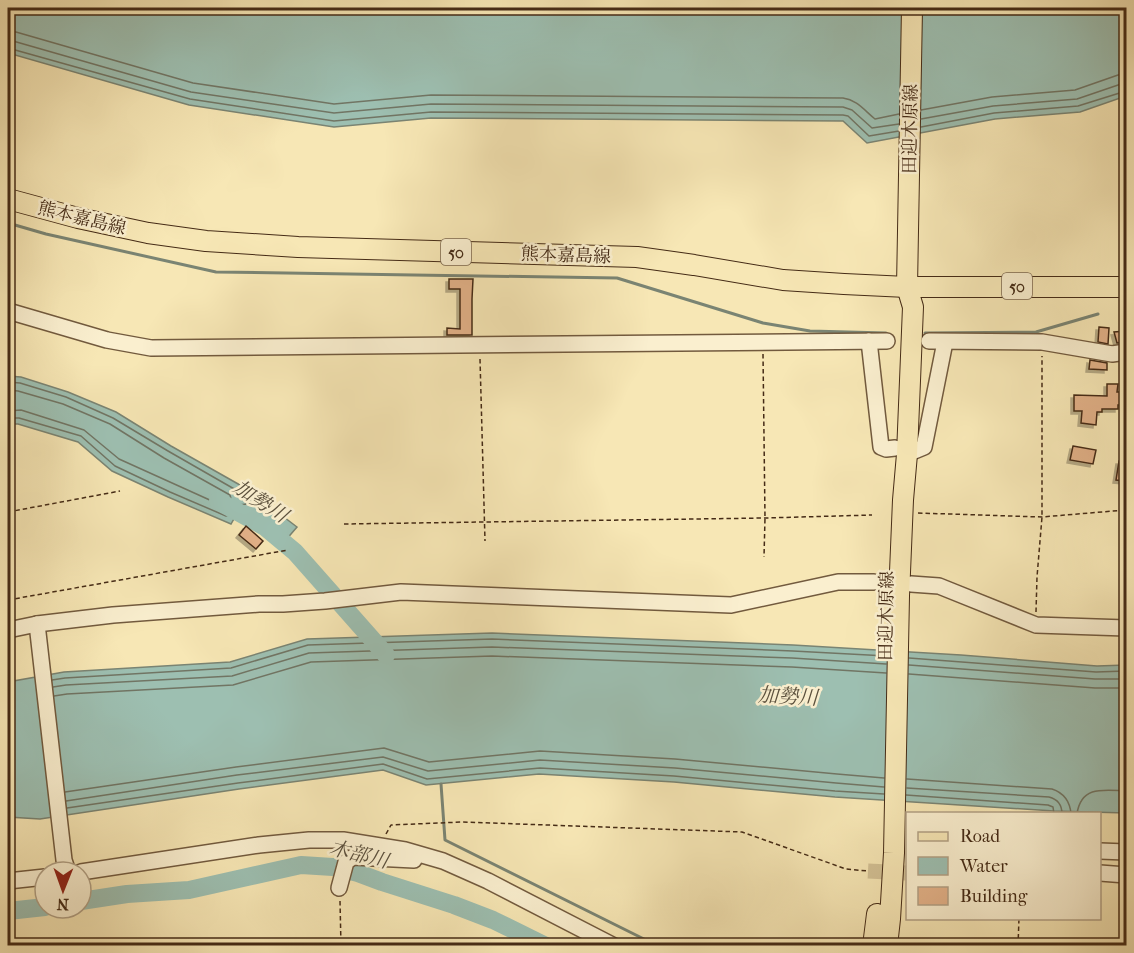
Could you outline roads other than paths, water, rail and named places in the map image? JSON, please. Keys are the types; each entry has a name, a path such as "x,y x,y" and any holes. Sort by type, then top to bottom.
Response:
{"main road":[{"name":"田迎木原線","path":"887,945 893,883 889,811 892,610 887,559 901,451 900,308 907,287 912,8"},
{"name":"熊本嘉島線","path":"8,199 136,231 206,241 298,247 637,257 783,280 907,287 1117,286"},
{"name":"田迎木原線","path":"873,945 889,811"}],"street":[{"path":"1117,286 1126,298"},
{"path":"8,311 107,340 150,348 887,341"},
{"path":"869,341 881,447 901,451 924,447 945,342"},
{"path":"929,341 1042,342 1112,354 1126,352"},
{"path":"8,630 37,624 158,612 325,601 401,592 731,605 838,582 874,582"},
{"path":"911,584 939,586 1036,625 1126,628"},
{"path":"37,624 65,860"},
{"path":"93,870 259,845 309,840 343,840 405,850 443,861 488,881 614,945"},
{"path":"1101,851 1126,852"},
{"path":"339,888 346,862 353,856 443,861"},
{"path":"1101,873 1126,874"},
{"path":"8,881 33,878"}],"water":[{"path":"8,8 1126,8 1126,96 1080,112 995,119 867,143 843,121 431,118 334,127 189,105 8,53"},
{"path":"8,376 21,377 68,392 116,412 247,489 297,527 285,541 248,510 239,510 231,524 112,471 78,442 18,424 8,424"},
{"path":"492,633 793,645 1097,666 1126,665 1126,813 1054,811 835,797 674,782 539,774 426,785 383,770 40,819 8,817 8,682 64,672 230,662 307,639"}],"waterway":[{"path":"8,223 46,234 216,272 617,278 763,323 810,331 886,333"},
{"path":"925,333 1036,332 1098,314"},
{"name":"加勢川","path":"218,501 265,527 295,552 386,655"},
{"path":"441,784 445,840 658,946"},
{"name":"木部川","path":"93,899 127,894 189,890 301,865 333,867 454,905 493,920 546,946"},
{"name":"木部川","path":"8,911 33,908"}],"tunnel":[{"path":"874,582 910,584"},
{"path":"868,871 906,873"}]}
